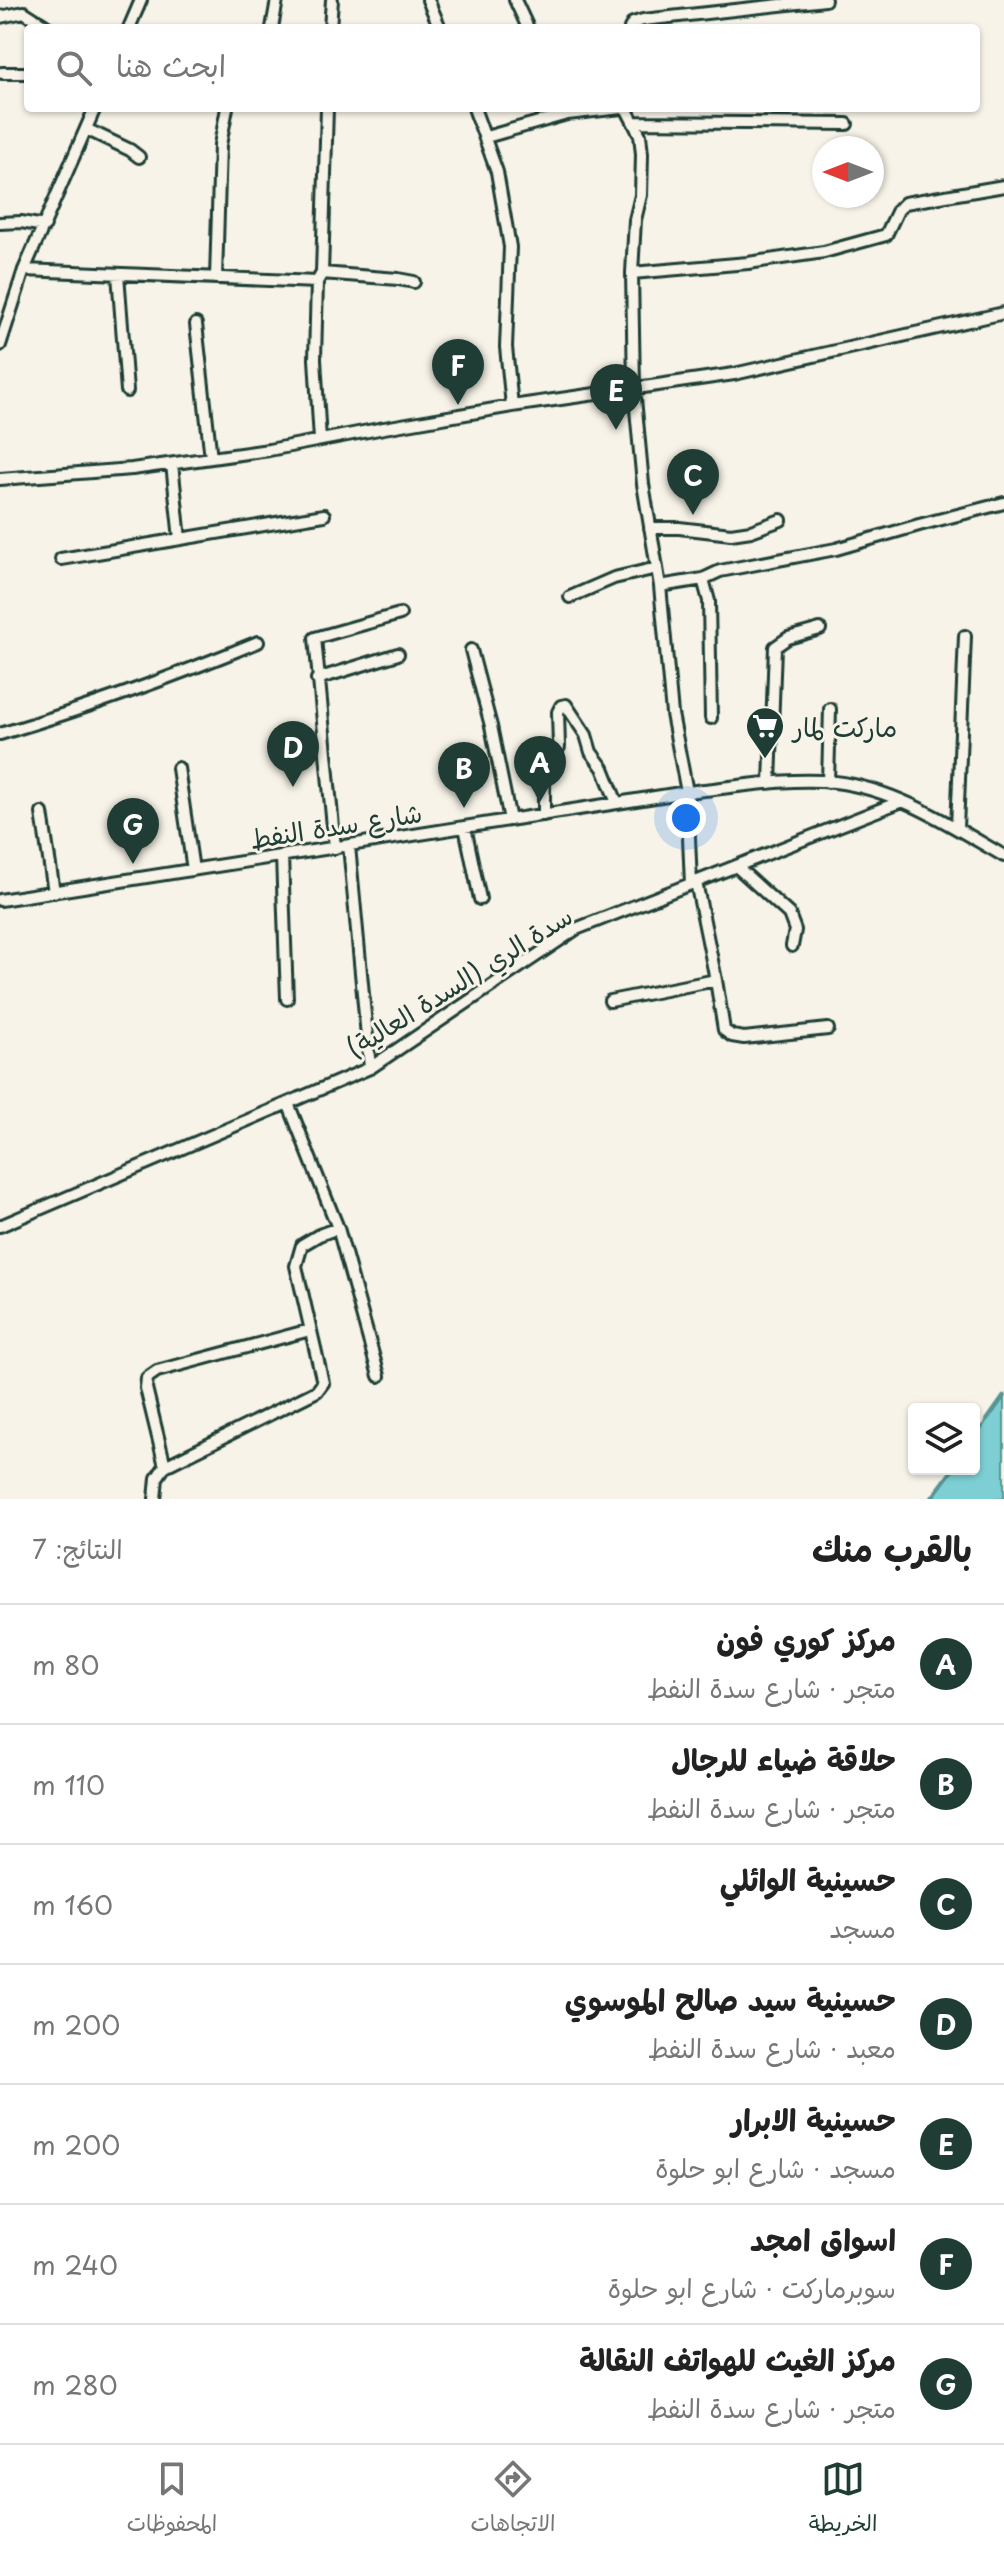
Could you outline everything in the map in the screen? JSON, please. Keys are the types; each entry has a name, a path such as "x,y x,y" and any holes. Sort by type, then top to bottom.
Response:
{"street":[{"path":"131,24 141,0"},
{"path":"273,24 277,0"},
{"path":"330,24 332,0"},
{"path":"428,0 438,24"},
{"path":"515,0 526,24"},
{"path":"632,24 643,20 825,0"},
{"path":"0,17 24,12 43,24"},
{"path":"2,73 24,73"},
{"path":"0,345 24,270 93,112"},
{"path":"216,278 220,145 226,112"},
{"path":"320,440 315,359 327,112"},
{"path":"476,112 497,172 510,247 506,347 512,406"},
{"path":"486,137 562,112"},
{"path":"626,112 640,135 642,154 641,195 635,220 632,273 634,388 643,484 660,586 672,714 687,792 693,883 716,980 724,1030 732,1036 744,1038 828,1029"},
{"path":"634,122 847,124"},
{"path":"86,129 139,157"},
{"path":"632,273 748,263 824,252 886,235 898,210 905,203 1004,186"},
{"path":"0,223 45,226"},
{"path":"24,270 216,278 398,279 414,282"},
{"path":"118,274 127,391"},
{"path":"0,479 172,464 512,406 734,374 1004,313"},
{"path":"196,324 211,458"},
{"path":"172,464 180,539"},
{"path":"660,586 836,549 1004,503"},
{"path":"61,559 324,515"},
{"path":"650,528 731,534 751,531 781,520"},
{"path":"570,597 614,578 657,568"},
{"path":"703,579 709,601 711,718"},
{"path":"335,848 315,638 400,614"},
{"path":"770,783 775,647 788,638 820,629"},
{"path":"957,828 965,636"},
{"path":"0,734 169,679 258,642"},
{"path":"471,650 491,726 510,820"},
{"path":"317,679 398,654"},
{"path":"544,815 544,765 559,747 558,712 561,706 566,705 586,735 591,752 603,768 617,803"},
{"path":"828,782 830,709"},
{"path":"178,768 193,870"},
{"name":"شارع سدة النفط","path":"0,900 687,792 770,783 828,782 859,786 902,801 1004,856"},
{"name":"سدة الري (السدة العالية)","path":"0,1226 370,1068 576,929 902,801"},
{"path":"42,813 54,892"},
{"path":"465,827 480,899"},
{"path":"349,846 370,1068"},
{"path":"282,856 287,999"},
{"path":"736,866 789,914 795,930 792,946"},
{"path":"610,1001 716,980"},
{"path":"288,1103 338,1228 379,1376"},
{"path":"155,1499 157,1478 165,1466 317,1391 323,1383 296,1266 302,1245 338,1228"},
{"path":"165,1466 146,1388 147,1378 157,1371 310,1330"}],"water":[{"path":"1004,1396 1004,1499 931,1499 949,1475 980,1475 980,1430"}],"waterway":[{"path":"987,1420 1004,1396"},
{"path":"931,1499 949,1475"}],"place":[{"name":"اسواق امجد","path":"458,405"},
{"name":"حسينية الابرار","path":"616,430"},
{"name":"حسينية الوائلي","path":"693,515"},
{"name":"ماركت لمار","path":"765,760"},
{"name":"حسينية سيد صالح الموسوي","path":"293,787"},
{"name":"مركز كوري فون","path":"540,802"},
{"name":"حلاقة ضياء للرجال","path":"464,808"},
{"name":"مركز الغيث للهواتف النقالة","path":"133,864"}]}
